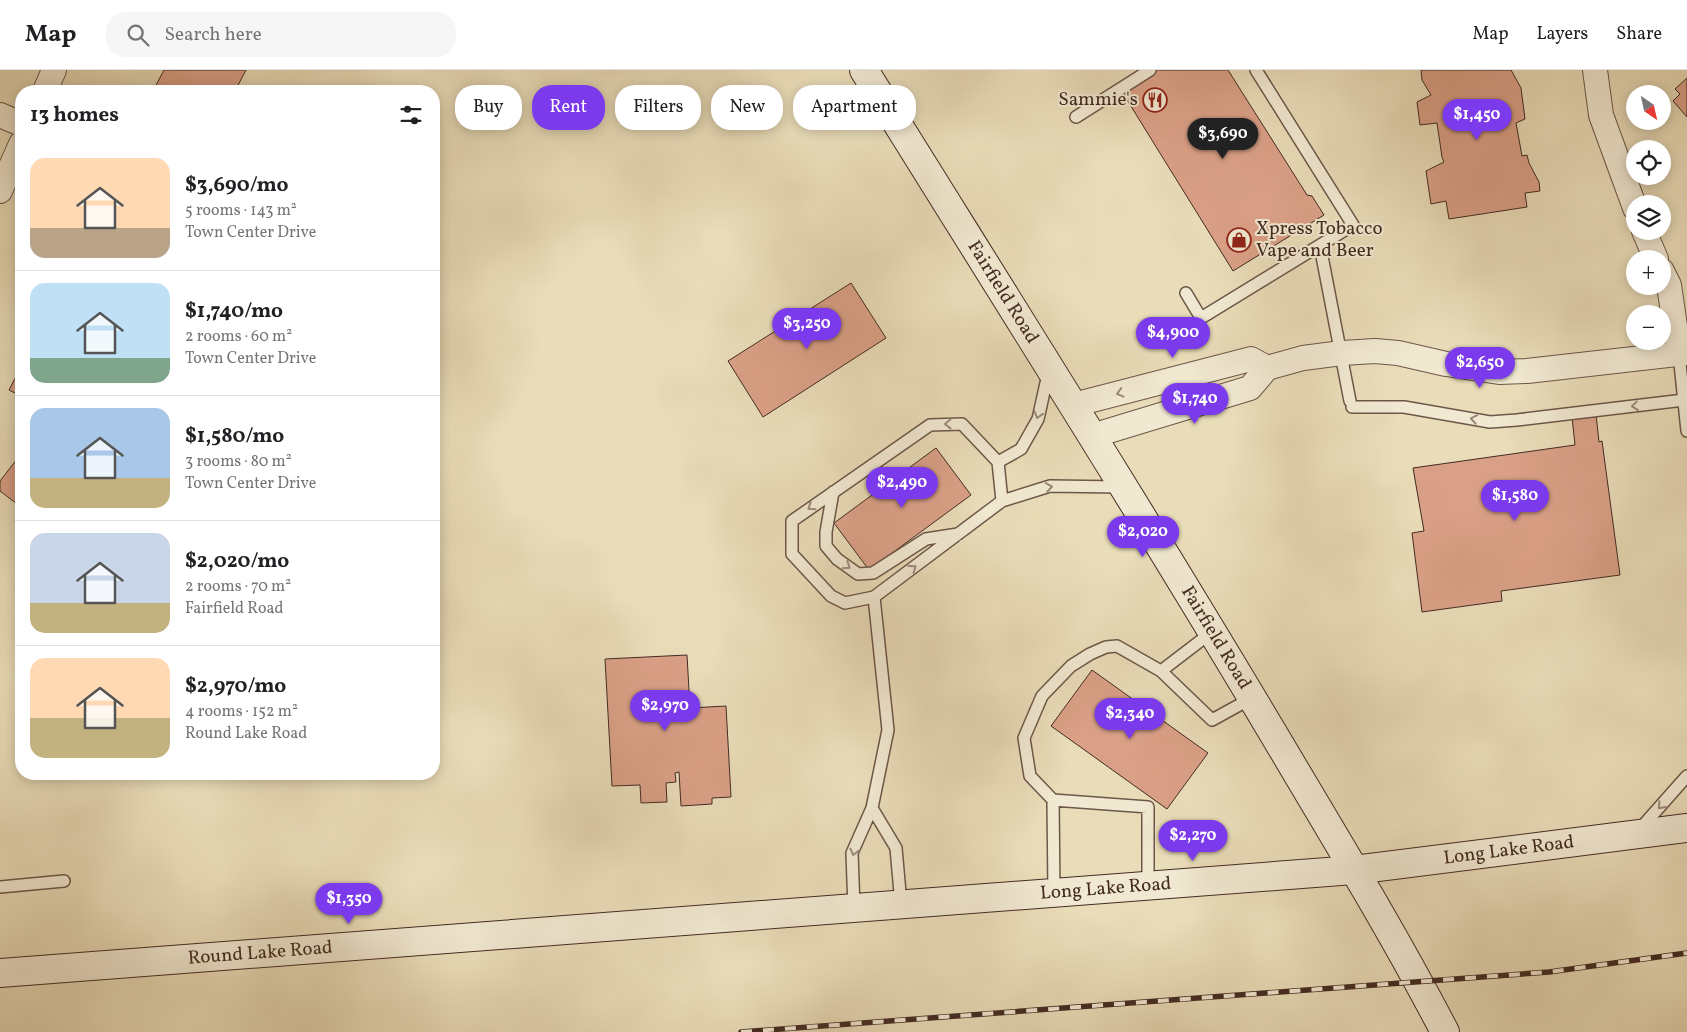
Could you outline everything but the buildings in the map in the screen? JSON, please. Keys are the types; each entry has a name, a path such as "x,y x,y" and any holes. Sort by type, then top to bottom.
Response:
{"main road":[{"name":"Fairfield Road","path":"864,70 1050,367 1252,698 1419,982 1445,1032"},
{"name":"Long Lake Road","path":"702,920 1354,870 1687,828"},
{"name":"Round Lake Road","path":"0,973 702,920"}],"street":[{"path":"48,85 54,70"},
{"path":"1595,70 1601,115 1630,195"},
{"path":"0,114 15,121"},
{"path":"0,191 15,157"},
{"path":"1092,436 1250,388 1267,368 1303,358 1375,351 1398,353 1446,364 1499,372 1527,371 1683,353 1671,295"},
{"path":"1073,405 1251,359 1267,368"}],"lane":[{"path":"1076,117 1150,70"},
{"path":"1186,293 1201,318 1353,226 1256,70"},
{"path":"1320,246 1351,404 1404,407 1490,422 1684,400"},
{"path":"1683,353 1687,432"},
{"path":"998,462 1021,449 1038,419 1050,367"},
{"path":"1002,500 998,462 962,424 930,424 792,521 792,554 831,596 846,603 874,597 1002,500 1050,486 1124,487"},
{"path":"833,492 826,532 826,546 837,559 858,574 873,573 926,538 960,533"},
{"path":"854,908 852,853 872,808 888,730 874,597"},
{"path":"1161,671 1212,632"},
{"path":"1148,886 1148,807 1053,800 1030,776 1024,738 1042,696 1071,666 1106,647 1117,646 1161,671 1212,720 1252,698"},
{"path":"1634,836 1687,776"},
{"path":"1053,800 1054,893"},
{"path":"872,808 896,848 901,905"},
{"path":"0,887 64,881"}],"railway":[{"path":"741,1032 1549,972 1687,953"}],"place":[{"name":"Sammie's","path":"1155,100"},
{"name":"Xpress Tobacco Vape and Beer","path":"1239,240"}]}
